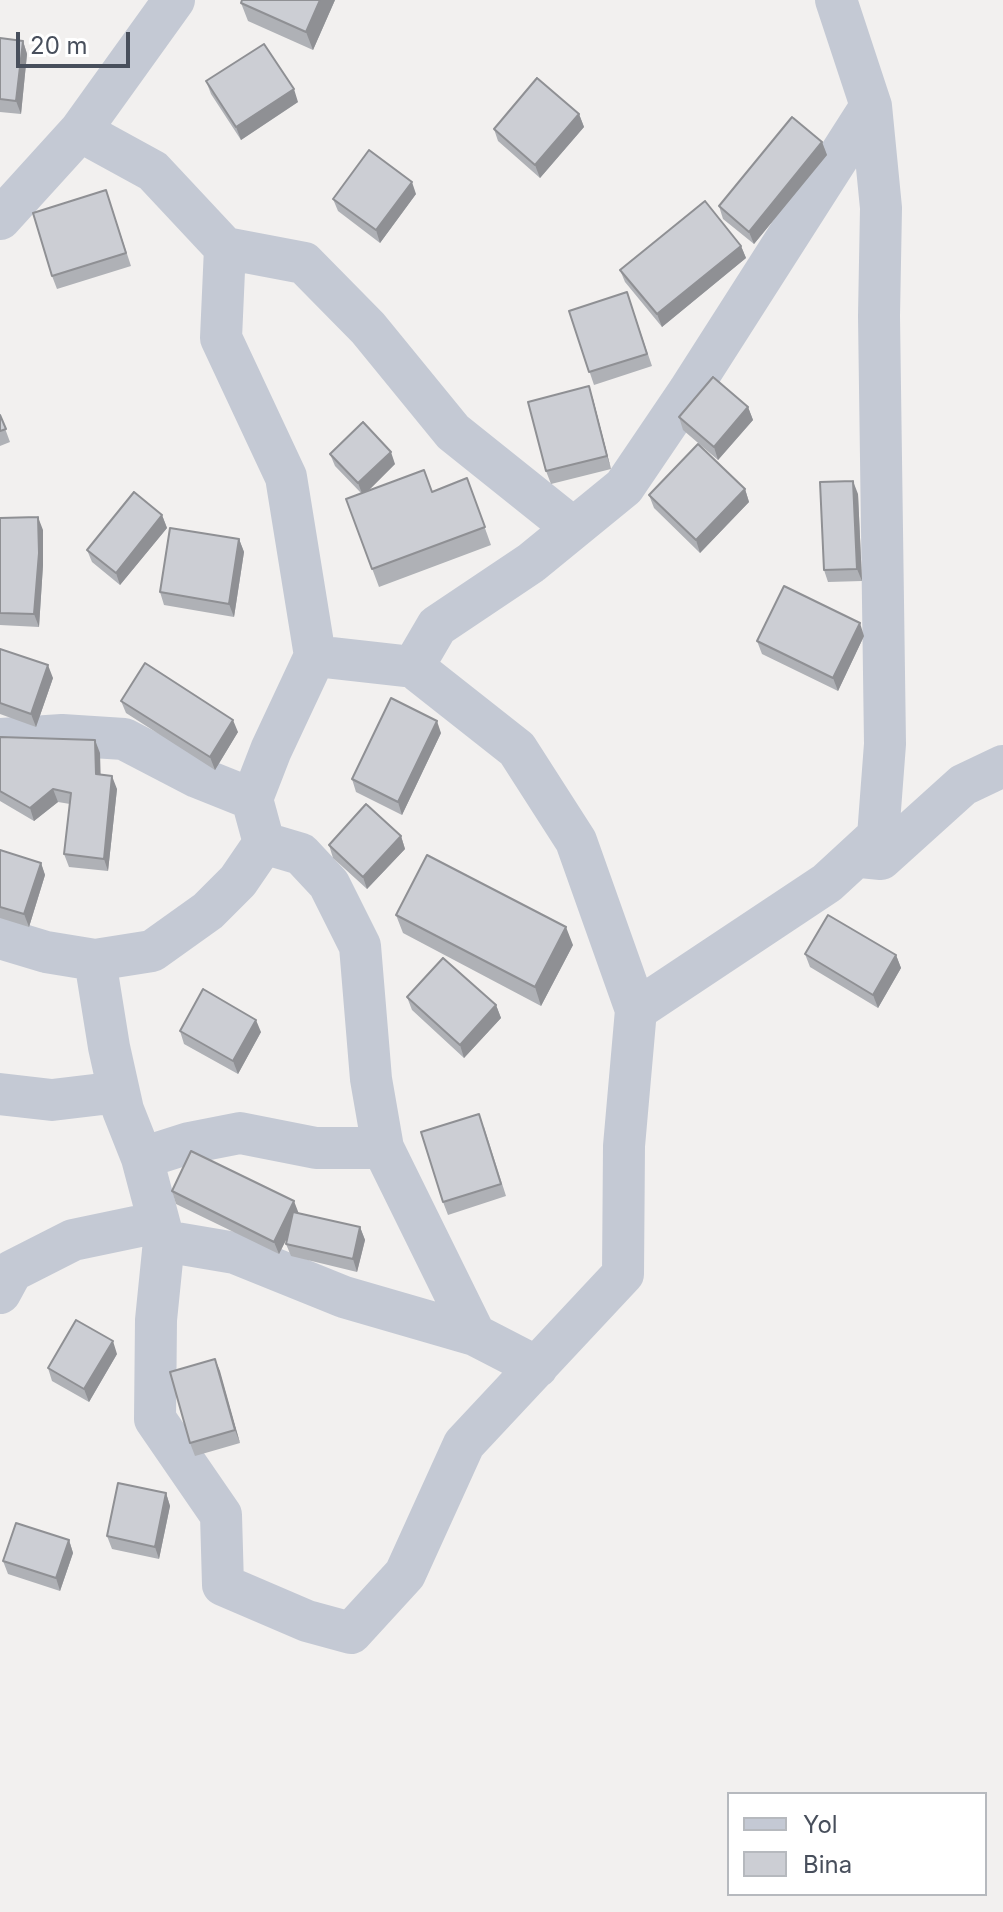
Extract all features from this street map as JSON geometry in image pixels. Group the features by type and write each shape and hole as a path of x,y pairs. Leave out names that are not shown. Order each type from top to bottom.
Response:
{"street":[{"path":"2,211 80,131 174,0"},
{"path":"636,1010 827,883 878,836 885,744 879,316 881,208 871,106 836,0"},
{"path":"413,667 437,626 531,563 624,487 871,106"},
{"path":"80,131 153,171 225,248 304,263 368,328 453,432 573,528"},
{"path":"0,938 46,952 95,960 152,951 208,911 238,881 264,843 252,799 315,656 286,477 221,338 225,248"},
{"path":"95,960 123,1110 142,1158 162,1231 156,1320 155,1419 221,1515 223,1585 307,1621 351,1633 405,1574 464,1444 623,1274 624,1146 636,1010 576,841 517,749 413,667 315,656"},
{"path":"0,739 62,735 124,739 197,777 252,799"},
{"path":"855,857 881,859 963,785 1003,766"},
{"path":"264,843 301,854 329,884 360,946 371,1079 383,1148 475,1335"},
{"path":"0,1094 52,1100 119,1092"},
{"path":"142,1158 189,1143 240,1133 316,1148 383,1148"},
{"path":"0,1293 12,1271 73,1240 162,1231 235,1253 344,1297 475,1335 537,1367"}],"building":[{"path":"242,0 320,0 306,32 241,3"},
{"path":"0,38 23,41 16,101 0,99"},
{"path":"264,44 294,89 236,127 206,81"},
{"path":"537,78 579,114 535,165 494,129"},
{"path":"792,117 822,142 749,232 719,206"},
{"path":"369,150 412,182 376,230 333,199"},
{"path":"106,190 126,253 52,276 33,213"},
{"path":"705,201 741,246 657,314 620,270"},
{"path":"627,292 647,354 589,372 569,311"},
{"path":"713,377 748,407 714,447 679,417"},
{"path":"589,386 607,456 546,471 528,402"},
{"path":"0,415 6,429 0,431"},
{"path":"363,422 391,452 358,483 330,454"},
{"path":"698,444 745,489 696,540 649,495"},
{"path":"424,470 432,492 467,478 485,527 372,569 346,499"},
{"path":"853,481 857,569 824,570 820,482"},
{"path":"134,492 162,515 116,573 87,550"},
{"path":"38,517 39,553 34,614 0,613 0,518"},
{"path":"170,528 239,539 229,604 160,592"},
{"path":"784,586 860,623 833,678 757,641"},
{"path":"0,649 48,665 31,714 0,703"},
{"path":"145,663 233,720 210,757 121,701"},
{"path":"391,698 437,721 398,802 352,779"},
{"path":"0,737 95,740 96,774 112,776 104,859 64,854 71,793 53,789 30,808 0,791"},
{"path":"366,804 401,836 363,877 329,845"},
{"path":"0,850 41,863 24,914 0,907"},
{"path":"427,855 566,927 535,987 396,915"},
{"path":"828,915 896,955 873,995 805,954"},
{"path":"443,958 496,1005 460,1045 407,997"},
{"path":"203,989 256,1020 233,1061 180,1031"},
{"path":"479,1114 501,1184 443,1202 421,1132"},
{"path":"191,1151 294,1201 274,1242 172,1191"},
{"path":"293,1212 360,1227 353,1259 286,1244"},
{"path":"76,1320 113,1341 84,1389 48,1368"},
{"path":"215,1359 235,1430 190,1443 170,1372"},
{"path":"118,1483 166,1493 155,1547 107,1536"},
{"path":"16,1523 69,1540 56,1578 3,1561"}]}
